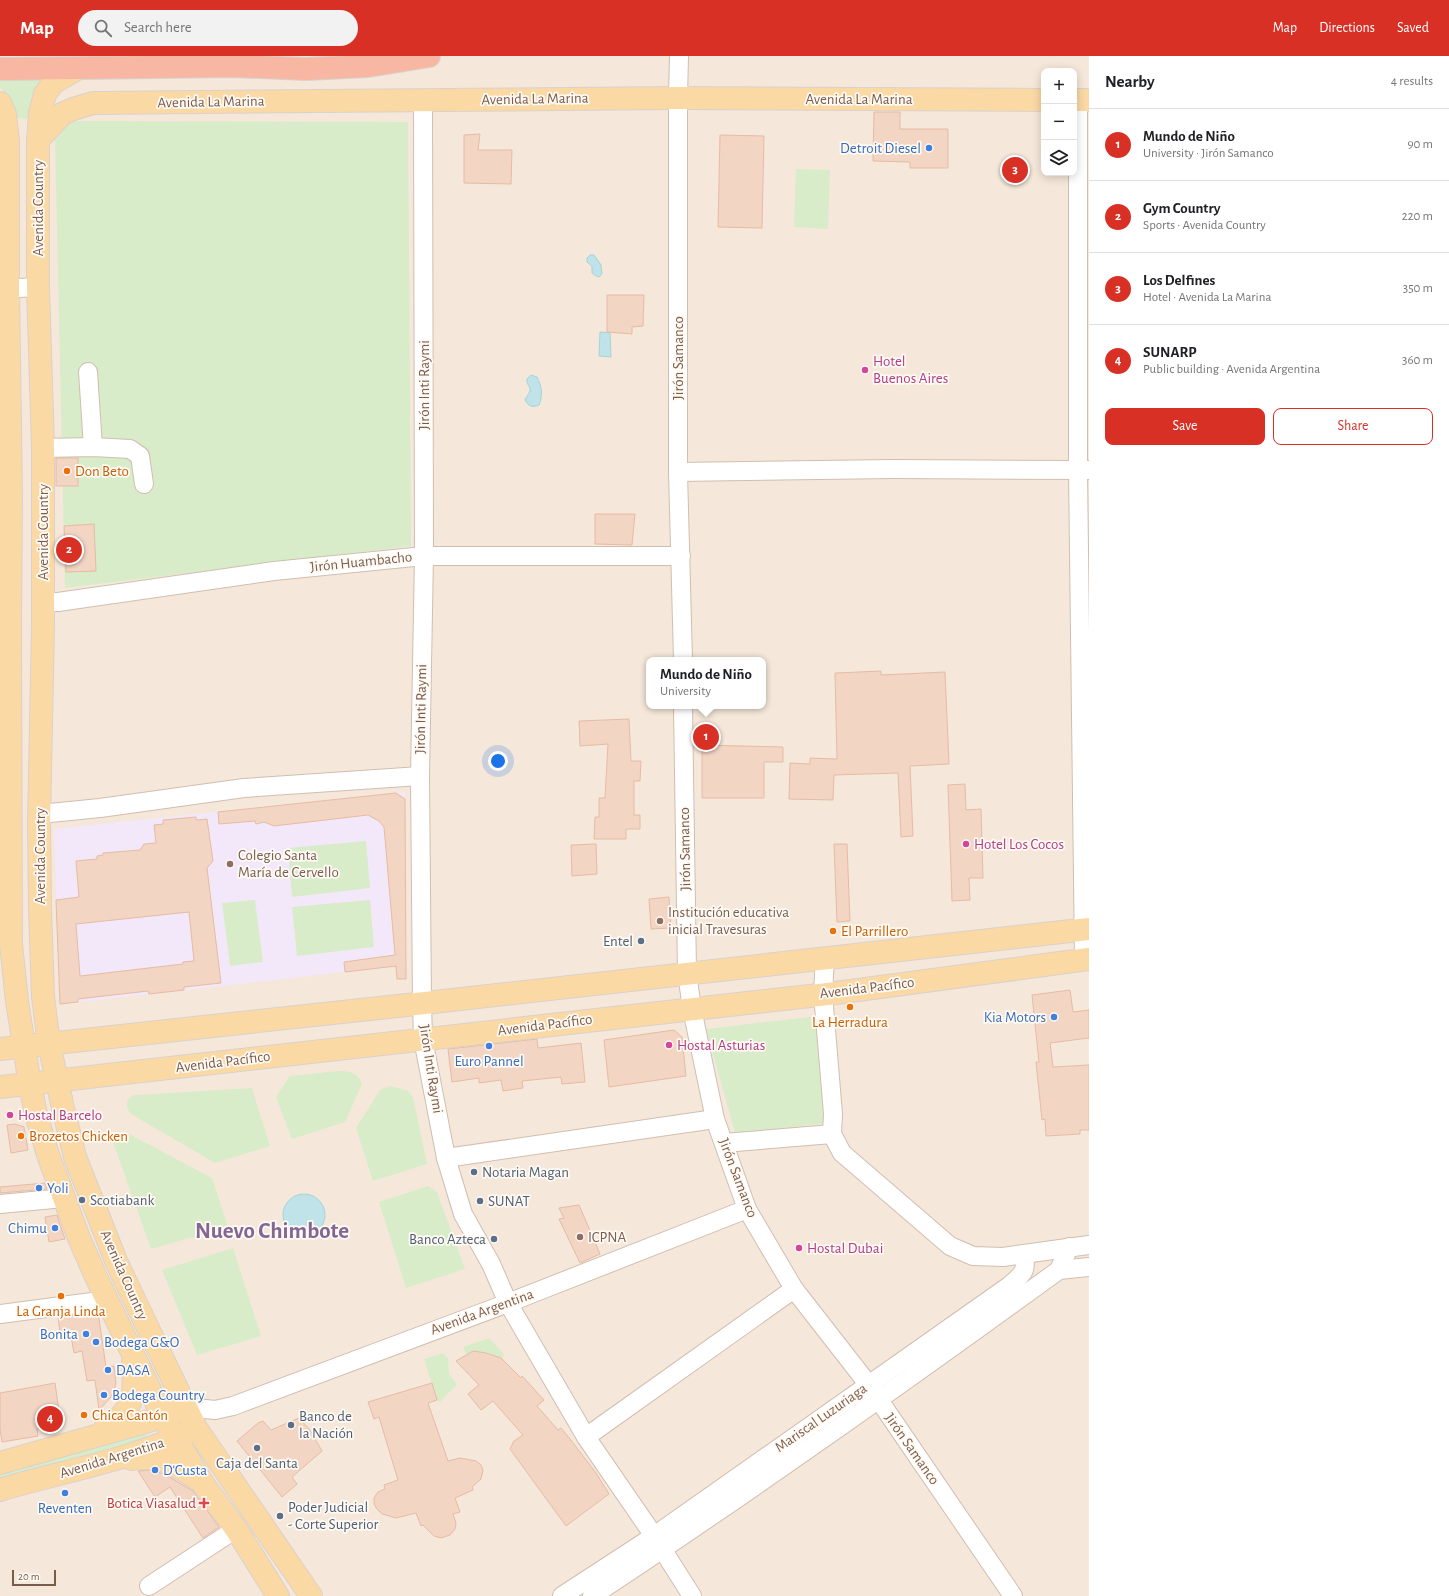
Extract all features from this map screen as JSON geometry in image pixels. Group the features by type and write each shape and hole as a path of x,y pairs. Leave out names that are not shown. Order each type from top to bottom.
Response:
{"highway":[{"path":"233,66 261,56"},
{"path":"0,69 233,66 306,69 368,66 429,56"}],"main road":[{"name":"Avenida Country","path":"78,69 53,83 45,94 40,113 38,140 38,287 43,448 40,909 43,997 49,1044 75,1157 116,1261 196,1428 311,1596"},
{"name":"Avenida La Marina","path":"38,140 62,114 93,103 678,98 1041,100"},
{"name":"Avenida Country","path":"0,103 5,114 4,132 8,208 4,288 11,498 5,610 10,713 11,944 17,1001 30,1085 38,1121 48,1155 79,1238 163,1417 202,1482 236,1529 278,1596"},
{"path":"8,208 14,219 20,223 25,223 31,220 39,211"},
{"path":"11,498 43,498"},
{"path":"10,713 42,713"},
{"path":"0,1048 422,1004 825,957 1086,929"},
{"name":"Avenida Pacífico","path":"0,1087 57,1082 823,994 1086,959"},
{"path":"97,1435 124,1414 130,1402 134,1387 133,1351"},
{"name":"Avenida Argentina","path":"0,1463 163,1417 186,1407"},
{"name":"Avenida Argentina","path":"0,1490 116,1459 175,1438 196,1428"},
{"path":"116,1459 154,1458 180,1468 202,1482"}],"street":[{"name":"Jirón Samanco","path":"680,56 678,98 678,472 682,657"},
{"path":"1080,100 1084,470 1086,959"},
{"name":"Jirón Inti Raymi","path":"423,101 424,556 420,776 423,1039 446,1158 463,1214 491,1264 508,1303 586,1437 692,1596"},
{"path":"4,288 38,287"},
{"path":"88,372 93,446"},
{"path":"43,448 93,446 130,449 140,456 144,484"},
{"path":"678,472 1084,470"},
{"name":"Jirón Huambacho","path":"43,602 58,602 274,571 424,556 681,556"},
{"name":"Jirón Samanco","path":"683,709 687,973 692,1009 715,1119 747,1208 794,1289 868,1384 1013,1596"},
{"path":"40,814 100,808 244,788 420,776"},
{"path":"825,957 823,994 833,1114 832,1134 842,1153 950,1246 973,1256 1003,1257 1089,1245"},
{"path":"446,1158 715,1119"},
{"path":"724,1143 832,1134"},
{"path":"0,1204 64,1198"},
{"name":"Avenida Argentina","path":"186,1407 215,1410 233,1406 508,1303 747,1208"},
{"path":"1069,1247 1059,1270 1089,1267"},
{"name":"Mariscal Luzuriaga","path":"592,1596 658,1543 868,1384 1009,1286 1021,1276 1026,1267 1024,1254"},
{"name":"Mariscal Luzuriaga","path":"562,1596 658,1543 879,1400 1059,1270"},
{"path":"586,1437 794,1289"},
{"path":"0,1314 107,1300"},
{"name":"Avenida Argentina","path":"196,1428 215,1410"},
{"path":"148,1586 236,1529"}],"shaded area":[{"path":"0,56 1089,56 1089,1596 0,1596"},
{"name":"Colegio Santa María de Cervello","path":"405,792 406,965 60,1004 54,829"}],"green space":[{"path":"0,73 44,73 30,119 11,118 8,100 0,86"},
{"path":"69,121 408,122 411,546 65,588 55,140"},
{"path":"796,169 830,170 828,229 794,227"},
{"path":"366,841 370,888 292,897 288,848"},
{"path":"255,900 263,962 230,966 222,903"},
{"path":"370,900 374,947 297,956 292,907"},
{"path":"818,1016 829,1123 735,1133 706,1029"},
{"path":"339,1071 353,1073 358,1077 362,1084 345,1122 292,1139 276,1097 290,1076"},
{"path":"390,1086 407,1090 413,1097 427,1164 373,1181 356,1128 380,1090"},
{"path":"252,1088 270,1146 215,1163 131,1114 127,1106 129,1098 135,1095"},
{"path":"125,1133 212,1178 228,1227 151,1249 113,1142 116,1136"},
{"path":"428,1186 437,1192 465,1269 406,1288 379,1202"},
{"path":"233,1248 261,1336 197,1355 162,1270"},
{"path":"489,1338 505,1355 501,1358 484,1352 466,1354 463,1347"},
{"path":"443,1353 448,1358 449,1374 457,1384 440,1402 437,1400 424,1359"},
{"path":"141,1423 148,1433 141,1443 0,1483 0,1465"}],"water":[{"path":"590,255 594,255 601,265 602,274 599,277 592,273 592,266 587,262 587,258"},
{"path":"600,332 610,333 611,357 599,356"},
{"path":"531,375 537,377 541,391 539,405 534,406 529,405 525,400 530,391 527,379"},
{"path":"300,1194 308,1194 319,1200 325,1211 325,1219 319,1230 308,1236 300,1236 289,1230 283,1219 283,1211 289,1200"}],"building":[{"path":"874,112 900,112 900,129 948,129 948,168 910,168 910,162 873,161"},
{"path":"480,134 478,150 512,150 511,184 464,183 464,135"},
{"path":"720,135 764,136 762,228 718,227"},
{"path":"607,295 644,295 643,326 632,327 632,334 607,332"},
{"name":"Don Beto","path":"56,458 78,458 78,486 56,486"},
{"path":"595,514 635,514 632,545 595,544"},
{"path":"94,524 96,571 66,572 64,526"},
{"path":"881,671 881,675 945,672 949,764 910,766 913,836 901,837 898,773 834,775 833,800 789,799 790,763 810,764 810,758 837,759 835,673"},
{"path":"629,719 631,761 641,761 640,781 634,781 634,815 640,815 640,829 626,829 626,839 594,839 595,817 599,817 599,798 605,798 608,744 580,746 579,721"},
{"path":"702,745 783,747 783,762 764,762 764,798 702,798"},
{"name":"Hotel Los Cocos","path":"965,784 966,810 981,809 983,878 969,878 970,900 952,901 948,785"},
{"path":"396,793 405,799 406,979 397,979 396,966 345,972 344,962 395,955 384,827 379,821 368,815 274,826 264,822 256,824 255,821 219,824 218,812"},
{"path":"196,817 196,820 207,819 213,861 207,868 221,983 184,987 184,990 149,994 148,991 78,999 78,1002 60,1004 56,900 79,897 76,861 97,859 97,856 103,855 103,853 140,850 144,844 156,843 154,825 163,824 163,820","holes":["189,912 194,961 183,962 183,964 80,976 76,924"]},
{"path":"596,844 597,874 572,876 571,845"},
{"path":"834,844 847,844 850,921 837,922"},
{"path":"669,897 671,928 651,929 649,899"},
{"path":"1070,990 1073,1012 1089,1010 1089,1038 1050,1043 1053,1067 1089,1065 1089,1130 1080,1130 1080,1134 1046,1136 1045,1119 1042,1120 1036,1062 1039,1062 1032,995"},
{"path":"674,1030 682,1037 686,1076 609,1087 604,1040"},
{"path":"537,1039 538,1048 581,1043 585,1082 562,1084 561,1077 522,1081 523,1088 503,1091 501,1080 479,1083 479,1078 452,1082 448,1049"},
{"path":"15,1124 24,1127 28,1150 11,1153 7,1125"},
{"path":"45,1183 47,1189 0,1193 0,1187"},
{"name":"ICPNA","path":"579,1205 600,1254 580,1263 559,1219 564,1218 559,1208"},
{"name":"Chimu","path":"57,1215 65,1239 49,1242 45,1217"},
{"path":"98,1312 106,1367 114,1366 116,1384 111,1397 99,1410 95,1380 87,1381 82,1351 74,1353 70,1330 60,1332 58,1317"},
{"path":"473,1351 486,1353 501,1358 521,1378 522,1376 544,1400 537,1406 558,1430 561,1428 570,1439 596,1473 609,1494 566,1526 510,1449 514,1441 523,1435 493,1401 481,1410 468,1394 479,1385 456,1361"},
{"path":"55,1383 61,1425 37,1429 38,1436 2,1442 0,1429 0,1393"},
{"path":"432,1383 437,1400 428,1403 448,1461 460,1458 476,1461 481,1465 483,1470 481,1479 472,1487 473,1490 455,1498 460,1512 453,1514 456,1523 455,1529 450,1535 441,1538 434,1536 423,1525 421,1526 416,1513 396,1518 382,1514 374,1504 374,1498 378,1492 385,1489 384,1485 398,1480 379,1417 374,1419 368,1402"},
{"path":"299,1418 310,1430 322,1451 292,1477 297,1484 282,1497 237,1441 258,1423 263,1421 271,1430"},
{"path":"152,1470 166,1475 193,1491 219,1527 203,1538 170,1487 155,1497 138,1471"}],"place":[{"name":"Detroit Diesel","path":"929,148"},
{"name":"Los Delfines","path":"1015,170"},
{"name":"Hotel Buenos Aires","path":"865,370"},
{"name":"Don Beto","path":"67,471"},
{"name":"Gym Country","path":"69,550"},
{"name":"Mundo de Niño","path":"706,737"},
{"name":"Hotel Los Cocos","path":"966,844"},
{"name":"Colegio Santa María de Cervello","path":"230,864"},
{"name":"Institución educativa inicial Travesuras","path":"660,921"},
{"name":"El Parrillero","path":"833,931"},
{"name":"Entel","path":"641,941"},
{"name":"La Herradura","path":"850,1007"},
{"name":"Kia Motors","path":"1054,1017"},
{"name":"Hostal Asturias","path":"669,1045"},
{"name":"Euro Pannel","path":"489,1046"},
{"name":"Hostal Barcelo","path":"10,1115"},
{"name":"Brozetos Chicken","path":"21,1136"},
{"name":"Notaria Magan","path":"474,1172"},
{"name":"Yoli","path":"39,1188"},
{"name":"Scotiabank","path":"82,1200"},
{"name":"SUNAT","path":"480,1201"},
{"name":"Chimu","path":"55,1228"},
{"name":"ICPNA","path":"580,1237"},
{"name":"Banco Azteca","path":"494,1239"},
{"name":"Hostal Dubai","path":"799,1248"},
{"name":"La Granja Linda","path":"61,1296"},
{"name":"Bonita","path":"86,1334"},
{"name":"Bodega G&O","path":"96,1342"},
{"name":"DASA","path":"108,1370"},
{"name":"Bodega Country","path":"104,1395"},
{"name":"Chica Cantón","path":"84,1415"},
{"name":"SUNARP","path":"50,1419"},
{"name":"Banco de la Nación","path":"291,1425"},
{"name":"Caja del Santa","path":"257,1448"},
{"name":"D'Custa","path":"155,1470"},
{"name":"Reventen","path":"65,1493"},
{"name":"Botica Viasalud","path":"204,1503"},
{"name":"Poder Judicial - Corte Superior","path":"280,1516"}],"district":[{"name":"Nuevo Chimbote","path":"272,1231"}]}
